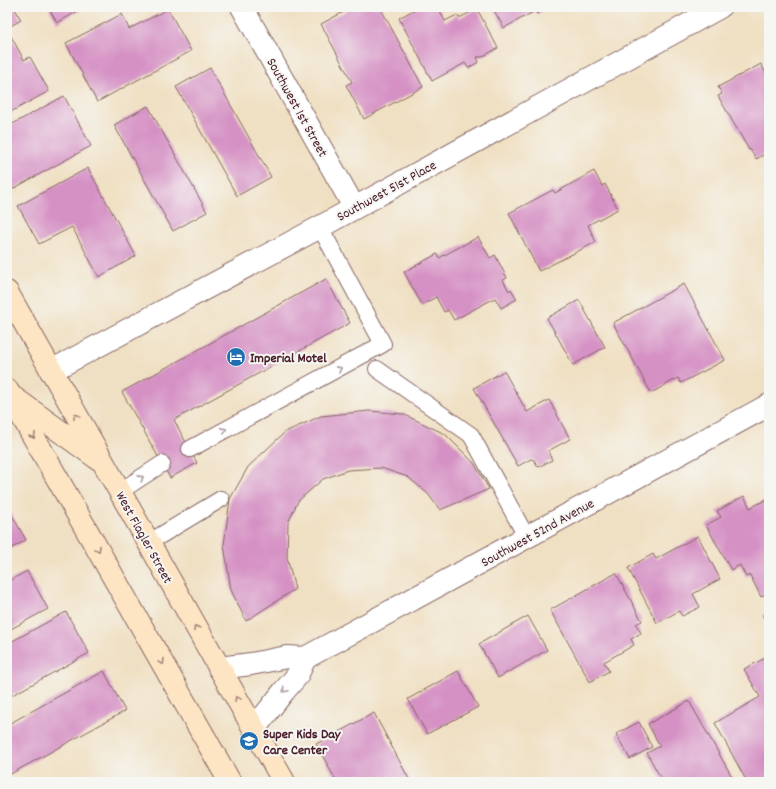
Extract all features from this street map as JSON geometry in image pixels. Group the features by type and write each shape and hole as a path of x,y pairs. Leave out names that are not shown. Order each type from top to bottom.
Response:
{"main road":[{"name":"West Flagler Street","path":"7,292 284,782"},
{"path":"8,394 102,462"},
{"path":"8,394 230,782"}],"street":[{"name":"Southwest 1st Street","path":"242,7 354,207"},
{"name":"Southwest 51st Place","path":"51,371 720,7"},
{"name":"Southwest 52nd Avenue","path":"305,658 769,405"},
{"path":"219,668 287,657 305,658 297,676 254,730"}],"lane":[{"path":"190,449 383,344 320,226"},
{"path":"377,369 471,435 527,538"},
{"path":"120,492 162,464"},
{"path":"148,543 221,499"}],"building":[{"path":"7,7 14,7 21,20 7,28"},
{"path":"48,7 85,7 57,23"},
{"path":"353,7 380,7 423,87 364,119 346,85 352,82 321,24"},
{"path":"419,7 438,7 445,21 457,15 459,18 477,9 498,48 482,57 477,57 479,62 468,68 465,63 432,81 399,18"},
{"path":"492,7 549,7 537,14 535,11 504,28"},
{"path":"168,9 191,51 97,102 66,43 122,14 129,29"},
{"path":"7,29 24,60 30,57 49,91 7,114"},
{"path":"761,64 769,79 769,152 756,159 750,149 749,150 718,96 722,94 718,87"},
{"path":"210,68 271,177 237,196 176,87"},
{"path":"64,96 91,146 9,191 7,187 7,127"},
{"path":"148,106 207,212 173,231 114,125"},
{"path":"88,168 136,256 99,277 72,227 39,244 18,206"},
{"path":"594,171 602,186 605,184 618,209 588,225 596,242 539,271 509,213 553,190 555,193"},
{"path":"478,237 490,258 495,255 507,278 503,280 509,291 511,289 517,299 501,308 495,298 454,320 448,310 444,312 436,297 422,305 404,272 437,254 439,258"},
{"name":"Imperial Motel","path":"326,279 350,323 174,420 197,463 170,478 122,392"},
{"path":"684,284 725,360 681,383 678,378 651,393 613,323"},
{"path":"579,300 605,347 573,365 547,318"},
{"path":"504,371 527,412 549,400 570,439 548,451 552,460 538,467 534,460 531,459 518,466 474,388"},
{"path":"369,411 403,414 445,434 474,463 489,489 440,510 428,494 408,477 381,468 348,470 323,479 298,501 288,523 287,557 295,589 246,621 231,590 224,545 230,499 248,467 285,432 321,416"},
{"path":"744,496 750,508 769,498 769,592 761,597 750,575 746,577 740,565 731,570 706,525 721,517 717,511"},
{"path":"7,506 26,540 7,551"},
{"path":"698,536 720,579 693,594 700,607 682,616 679,611 657,623 628,568 653,554 656,559"},
{"path":"27,571 48,609 7,631 7,582"},
{"path":"616,573 642,621 636,624 641,633 631,639 634,645 604,662 609,671 590,682 550,610"},
{"path":"66,612 89,653 7,698 7,644"},
{"path":"769,612 769,627 763,615"},
{"path":"528,616 547,650 498,678 479,644"},
{"path":"767,657 769,660 769,782 747,782 715,723 760,697 744,669"},
{"path":"104,671 125,711 7,776 7,725"},
{"path":"458,671 478,707 427,734 408,699"},
{"path":"689,701 735,782 663,782 647,753 660,746 648,724"},
{"path":"374,713 409,779 403,782 337,782 316,744"},
{"path":"639,722 652,747 630,759 616,734"}],"place":[{"name":"Imperial Motel","path":"236,357"},
{"name":"Super Kids Day Care Center","path":"249,741"}]}
